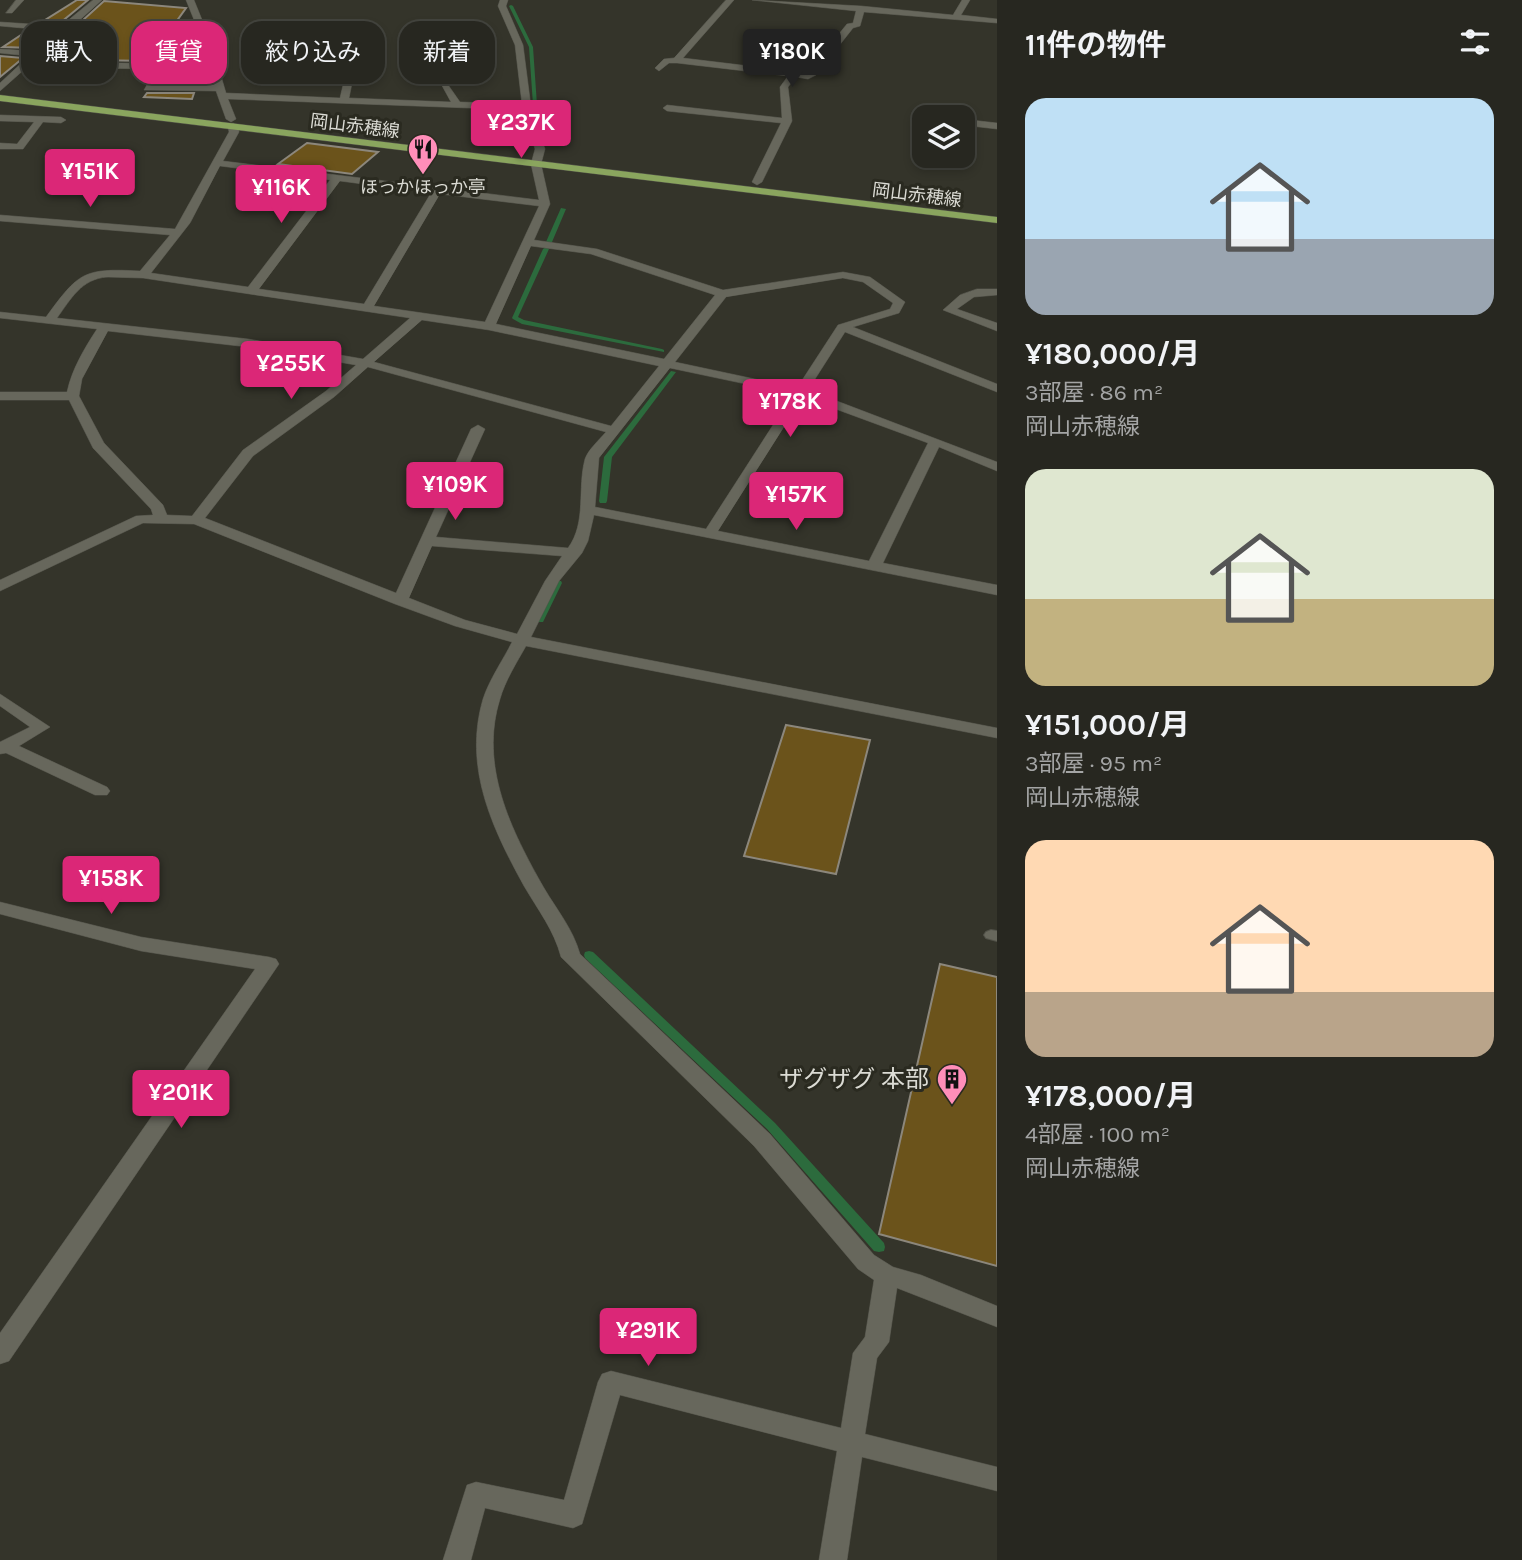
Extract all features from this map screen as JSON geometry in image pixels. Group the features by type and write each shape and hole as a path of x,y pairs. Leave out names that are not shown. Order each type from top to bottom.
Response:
{"main road":[{"name":"岡山赤穂線","path":"0,90 997,220"},
{"name":"岡山赤穂線","path":"0,98 232,122"},
{"name":"岡山赤穂線","path":"537,160 997,210"}],"street":[{"path":"6,0 14,0"},
{"path":"9,11 20,0"},
{"path":"73,21 99,0"},
{"path":"190,0 198,21"},
{"path":"489,326 545,204 537,160 540,149 527,107 519,45 502,6 504,0"},
{"path":"677,60 730,0"},
{"path":"757,0 997,21"},
{"path":"867,0 883,10"},
{"path":"956,16 967,0"},
{"path":"659,68 667,61 677,60 813,74 850,26 857,24 860,8"},
{"path":"0,24 21,26"},
{"path":"0,51 21,53"},
{"path":"0,90 21,68"},
{"path":"757,182 787,121 784,88 794,74"},
{"path":"150,84 147,88 344,100 527,107"},
{"path":"143,275 178,232 234,132 220,84"},
{"path":"344,100 348,84"},
{"path":"445,84 457,104"},
{"path":"667,108 787,121"},
{"path":"0,118 61,120"},
{"path":"0,146 20,147 40,120"},
{"path":"975,123 997,126"},
{"path":"217,163 545,204"},
{"path":"251,291 337,178"},
{"path":"367,308 438,191"},
{"path":"0,218 178,232"},
{"path":"529,243 593,251 722,295 844,275 866,279 899,302 895,311 842,327 710,533"},
{"path":"49,320 81,277 97,272 143,275 420,315 489,326 800,391 997,467"},
{"path":"997,292 986,290 958,299 949,310 997,327"},
{"path":"722,295 592,458 588,510 581,541 575,553 552,581 498,682 486,713 484,771 495,811 536,890 568,942 571,957 762,1140 866,1262 887,1276 913,1282 997,1317"},
{"path":"196,520 248,453 330,394 420,315"},
{"path":"0,316 248,343 365,363 612,430"},
{"path":"842,327 997,388"},
{"path":"104,328 90,349 76,379 73,396 98,445 158,508 161,519"},
{"path":"0,396 73,396"},
{"path":"400,601 478,429"},
{"path":"874,566 935,441"},
{"path":"588,510 997,590"},
{"path":"0,586 141,519 196,520 460,624 522,640 997,733"},
{"path":"427,541 575,553"},
{"path":"0,699 42,727 3,748"},
{"path":"3,748 101,792"},
{"path":"0,908 141,944 269,964 0,1353"},
{"path":"833,1560 849,1442 865,1353 877,1342 887,1276"},
{"path":"457,1560 476,1494 573,1515 611,1382 997,1479"}],"building":[{"path":"77,0 88,0 62,21 44,21"},
{"path":"104,1 186,8 177,21 131,21 131,61 117,60 117,21 82,21"},
{"path":"21,35 21,48 3,47"},
{"path":"0,56 21,58 21,60 0,77"},
{"path":"147,93 194,93 192,99 144,97"},
{"path":"307,143 378,152 352,174 278,164"},
{"path":"786,725 870,740 836,874 744,856"},
{"name":"ザグザグ 本部","path":"940,964 997,977 997,1266 879,1234"}],"waterway":[{"path":"511,6 531,47 535,105 542,125"},
{"path":"549,242 563,209"},
{"path":"546,249 515,318 522,322 662,351"},
{"path":"603,501 608,457 673,372"},
{"path":"540,620 558,583"},
{"path":"589,955 771,1126 879,1247"}],"place":[{"name":"ほっかほっか亭","path":"423,176"},
{"name":"ザグザグ 本部","path":"952,1106"}]}
